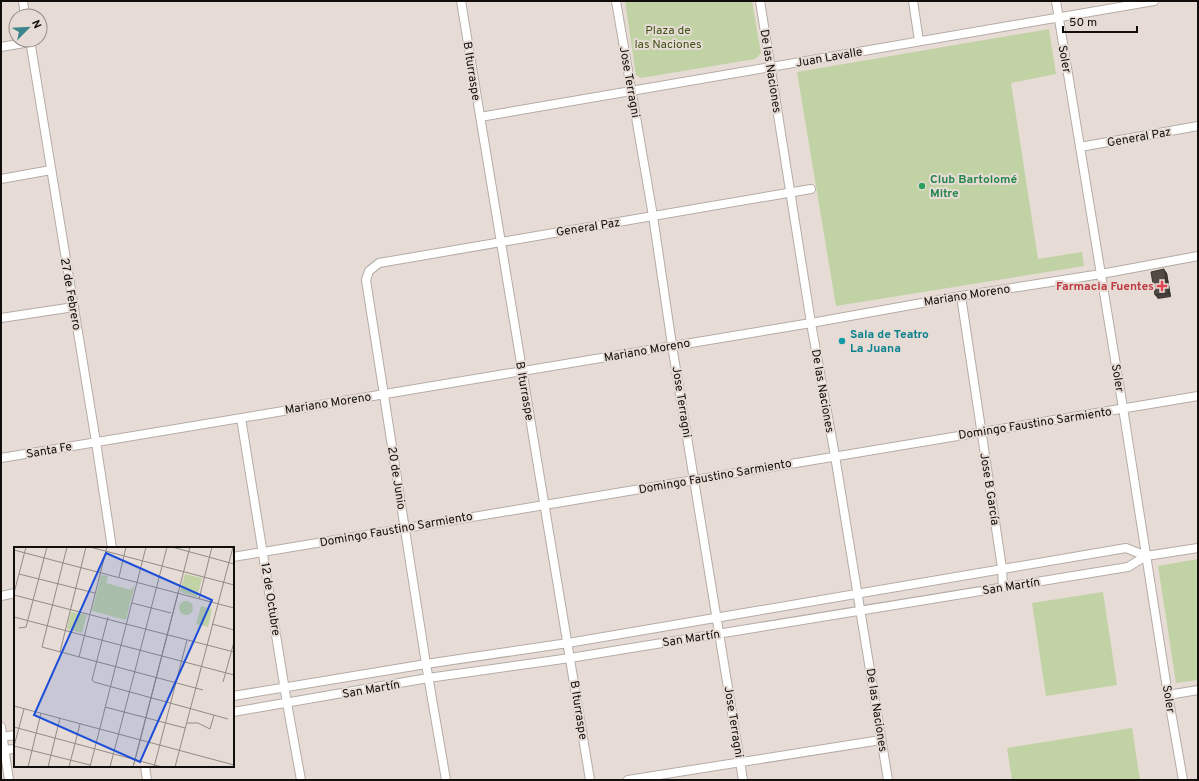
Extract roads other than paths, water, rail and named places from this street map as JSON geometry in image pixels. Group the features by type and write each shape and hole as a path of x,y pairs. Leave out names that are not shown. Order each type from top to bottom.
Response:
{"street":[{"name":"B Iturraspe","path":"461,1 590,780"},
{"name":"Jose Terragni","path":"616,1 653,216 672,345 743,780"},
{"name":"De las Naciones","path":"760,1 811,323 835,456 856,593 888,780"},
{"path":"913,1 919,41"},
{"name":"Soler","path":"1056,1 1183,780"},
{"name":"Juan Lavalle","path":"480,117 1154,1"},
{"name":"27 de Febrero","path":"31,48 112,547"},
{"name":"General Paz","path":"1080,147 1198,126"},
{"path":"1,179 51,170"},
{"name":"General Paz","path":"368,270 379,263 500,241 811,189"},
{"name":"Mariano Moreno","path":"96,442 811,323 1198,256"},
{"name":"20 de Junio","path":"368,270 366,280 428,678 446,780"},
{"name":"Jose B García","path":"961,296 1002,568 1003,587"},
{"path":"1,318 74,307"},
{"name":"Domingo Faustino Sarmiento","path":"234,557 1198,396"},
{"name":"12 de Octubre","path":"241,418 264,552 287,703 301,780"},
{"name":"Santa Fe","path":"1,458 96,442"},
{"name":"San Martín","path":"234,696 426,664 568,643 1126,548 1146,556"},
{"name":"San Martín","path":"234,712 428,678 570,658 1128,567 1146,556 1198,548"},
{"path":"1,596 14,593"},
{"path":"1168,695 1198,690"},
{"path":"1,727 3,750 9,780"},
{"path":"2,737 14,735"},
{"path":"628,780 881,740"},
{"path":"3,750 14,749"},
{"path":"145,767 147,780"}],"place":[{"name":"Club Bartolomé Mitre","path":"922,186"},
{"name":"Farmacia Fuentes","path":"1162,286"},
{"name":"Sala de Teatro La Juana","path":"842,341"}],"park label":[{"name":"Plaza de las Naciones","path":"668,37"}]}
